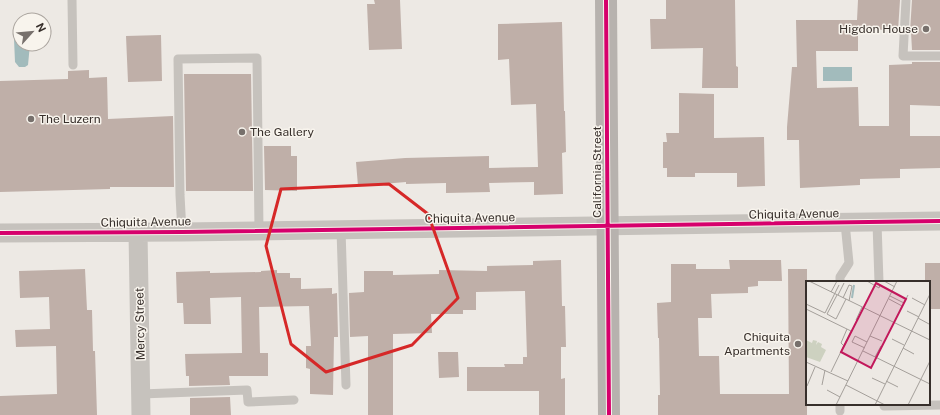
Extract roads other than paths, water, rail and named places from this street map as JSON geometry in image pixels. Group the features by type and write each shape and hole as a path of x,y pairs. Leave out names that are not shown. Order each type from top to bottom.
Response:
{"main road":[{"name":"California Street","path":"606,0 609,415"}],"street":[{"name":"Chiquita Avenue","path":"0,233 341,230 940,221"},
{"name":"Mercy Street","path":"138,232 141,415"}],"lane":[{"path":"72,0 74,65"},
{"path":"906,0 903,56 940,56"},
{"path":"182,232 178,59 257,58 260,198 259,231"},
{"path":"877,222 879,281"},
{"path":"840,281 840,277 849,263 845,223"},
{"path":"341,230 346,385"},
{"path":"141,394 247,390 248,402 294,400"},
{"path":"884,405 940,406"}],"water":[{"path":"15,52 29,52 28,65 25,67 19,67 15,62"},
{"path":"823,67 852,67 852,81 823,81"}],"place":[{"name":"Higdon House","path":"926,29"},
{"name":"The Luzern","path":"31,119"},
{"name":"The Gallery","path":"242,132"},
{"name":"Chiquita Apartments","path":"798,344"}]}
